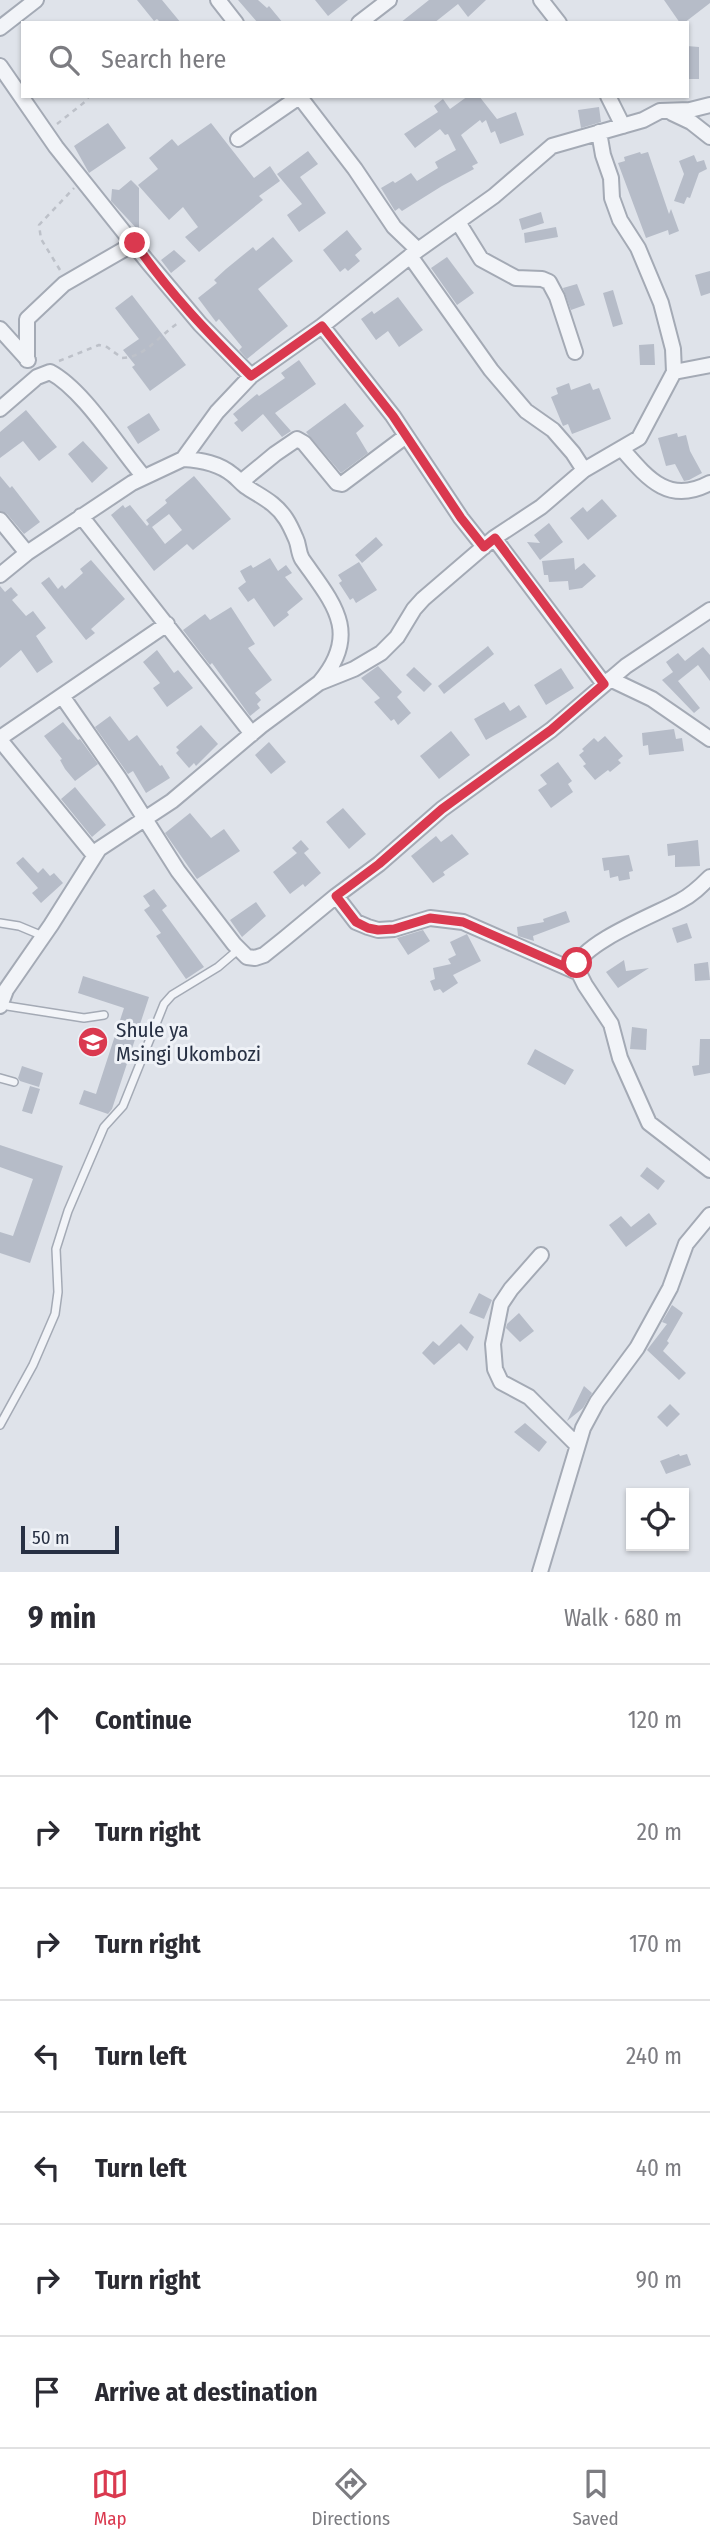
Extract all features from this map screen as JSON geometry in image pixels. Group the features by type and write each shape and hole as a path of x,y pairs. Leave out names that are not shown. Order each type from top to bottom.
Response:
{"street":[{"path":"0,27 36,0"},
{"path":"218,0 234,21"},
{"path":"362,21 388,0"},
{"path":"541,0 557,21"},
{"path":"0,66 21,97"},
{"path":"22,98 46,133 147,261 251,376"},
{"path":"238,139 298,98"},
{"path":"300,98 355,169 491,370 526,411 553,430 584,470"},
{"path":"609,98 622,126"},
{"path":"0,575 81,516 144,477 183,459 221,407 251,376 322,326 414,253 495,197 552,146 646,119 660,111 710,106"},
{"path":"668,110 691,122 710,137"},
{"path":"0,1006 6,990 44,936 94,855 110,841 146,820 319,683 354,669 381,653 397,637 410,614 423,599 489,542 541,508 584,470 639,438 674,372 673,349 661,303 638,248 620,220 612,198 611,178 599,132"},
{"path":"458,222 481,259 516,278 542,279 549,282 557,297 575,352"},
{"path":"27,360 27,319 66,283 135,243"},
{"path":"322,326 406,436 461,518 489,542 607,681 652,699 710,739"},
{"path":"0,329 42,375 59,377 79,397 144,477"},
{"path":"674,372 710,365"},
{"path":"0,409 42,375"},
{"path":"241,482 297,439 304,443 337,483 342,484 406,436"},
{"path":"622,449 642,471 669,491 678,492 709,480"},
{"path":"183,459 219,467 269,500 284,516 301,557 323,586 334,605 340,624 338,658 319,683"},
{"path":"81,516 252,734"},
{"path":"0,520 27,553"},
{"path":"62,696 178,872 239,949 250,958 264,955 379,864 442,809 551,730 607,681 710,610"},
{"path":"94,855 0,739 167,624"},
{"path":"577,972 577,963 586,951 638,921 681,901 710,877"},
{"path":"336,896 356,922 368,928 394,929 430,918 463,922 577,972 611,1024 620,1058 649,1123 710,1170"},
{"path":"540,1572 577,1445 590,1414 637,1348 670,1288 686,1244 710,1215"},
{"path":"541,1255 501,1304 494,1331 495,1369 501,1382 529,1397 577,1445"}],"lane":[{"path":"0,923 19,926 44,936"},
{"path":"0,1426 33,1365 55,1314 58,1292 56,1249 68,1211 104,1127 123,1106 164,1004 172,995 218,967 239,949"},
{"path":"0,1006 84,1018 104,1015"},
{"path":"0,1078 14,1082"}],"path":[{"path":"46,133 88,98"},
{"path":"66,283 41,239 39,225 73,190 80,176"},
{"path":"42,375 59,361 95,345 107,347 122,358 137,356 176,325 195,317"}],"building":[{"path":"137,0 162,0 179,21 154,21"},
{"path":"238,0 258,0 267,8 269,6 281,21 256,21"},
{"path":"315,0 348,0 328,16"},
{"path":"429,0 486,0 468,17 458,4 437,21 403,21"},
{"path":"664,0 710,0 710,3 687,21 679,21"},
{"path":"689,46 699,47 699,79 689,79"},
{"path":"465,98 481,98 497,119 516,112 524,135 500,144 495,131 491,133 486,120 482,123 480,120 461,135 478,163 472,166 474,169 402,211 399,208 395,211 381,188 411,173 417,181 438,168 435,162 456,150 448,134 445,135 440,129 415,148 404,134 438,112 434,106 443,99 450,109"},
{"path":"599,107 601,122 581,128 578,110"},
{"path":"108,123 126,148 89,173 74,146"},
{"path":"211,123 254,178 270,166 280,181 259,196 263,200 199,252 185,237 198,227 183,207 169,220 138,185 158,169 149,158 172,139 178,146"},
{"path":"308,151 318,164 300,177 326,213 299,232 287,215 302,204 277,174"},
{"path":"648,152 669,214 671,209 679,231 669,235 668,230 646,238 618,163 625,161 624,157"},
{"path":"694,155 697,162 704,160 707,169 699,173 690,198 687,197 684,204 674,201 684,174 679,161"},
{"path":"131,180 139,188 139,231 111,201 112,189 119,190"},
{"path":"541,212 544,223 522,230 519,219"},
{"path":"556,227 558,237 525,243 524,233"},
{"path":"347,230 362,249 355,255 360,261 348,271 345,268 340,272 323,250"},
{"path":"273,237 293,261 258,289 288,326 247,359 239,350 242,347 219,319 216,322 198,298 217,283 214,280 253,247 256,251"},
{"path":"174,250 186,261 171,273 161,260"},
{"path":"447,257 474,293 457,305 431,268"},
{"path":"710,271 710,293 701,296 695,275"},
{"path":"577,284 585,305 571,310 563,288"},
{"path":"613,290 623,324 613,327 603,293"},
{"path":"132,295 186,365 150,391 123,350 139,339 115,308"},
{"path":"398,297 423,330 399,347 388,331 376,340 361,319 372,311 374,314"},
{"path":"654,344 655,365 640,365 639,345"},
{"path":"299,360 316,384 275,413 291,431 282,437 263,414 242,432 234,423 238,420 233,414 257,394 259,396 285,378 281,373"},
{"path":"569,383 571,390 590,383 593,390 599,388 611,419 572,434 568,424 563,426 551,397 558,394 556,388"},
{"path":"345,403 364,426 356,433 368,453 341,473 306,432"},
{"path":"26,410 57,447 39,461 23,441 0,458 0,432"},
{"path":"149,413 160,430 138,444 127,427"},
{"path":"677,433 678,437 686,435 690,451 702,473 684,481 675,464 666,466 658,438"},
{"path":"83,441 108,468 92,483 68,454"},
{"path":"0,476 10,488 12,486 40,522 24,534 7,514 0,511"},
{"path":"194,476 231,519 193,550 187,544 154,571 111,515 123,505 125,508 130,505 147,526 149,524 146,520 167,503 165,500","holes":["169,514 182,530 165,544 152,527"]},
{"path":"602,499 617,516 588,540 570,518 583,507 587,512"},
{"path":"549,523 563,542 540,560 527,542 540,543 534,535"},
{"path":"376,537 383,545 362,563 355,555"},
{"path":"270,558 278,571 286,565 292,573 285,577 303,599 274,627 254,598 248,602 238,588 246,582 240,571 251,565 253,568"},
{"path":"574,558 575,570 584,563 596,576 582,588 569,590 568,581 549,582 548,575 544,575 542,561"},
{"path":"91,560 125,599 91,629 95,633 86,640 41,583 49,577 58,589 62,585 65,589 83,573 80,569"},
{"path":"359,562 377,590 356,603 353,598 350,600 339,583 342,581 338,575"},
{"path":"0,586 5,592 11,587 18,595 12,600 26,616 33,611 46,628 36,636 53,662 37,673 21,650 0,668"},
{"path":"231,607 255,644 248,648 272,680 255,693 261,700 257,704 260,708 250,716 212,663 210,665 183,630 205,614 210,620"},
{"path":"488,646 494,654 444,694 438,686"},
{"path":"703,647 710,655 710,681 698,665 678,681 700,708 694,713 662,680 673,672 666,662 678,653 685,661"},
{"path":"157,650 174,673 178,670 193,688 167,707 153,688 160,683 143,662"},
{"path":"378,666 402,692 397,697 411,713 398,725 374,702 380,698 361,678"},
{"path":"414,667 432,684 424,692 406,675"},
{"path":"561,668 574,688 546,705 534,685"},
{"path":"504,702 510,711 519,705 527,717 486,740 474,719"},
{"path":"110,716 129,741 137,735 170,778 146,793 133,771 128,774 95,727"},
{"path":"63,722 78,740 80,739 98,764 75,781 44,736"},
{"path":"201,725 218,744 196,766 194,763 189,768 176,753 179,750 176,747"},
{"path":"674,729 676,739 682,738 684,751 649,755 648,745 643,746 642,733"},
{"path":"451,731 470,755 439,779 420,756"},
{"path":"605,736 623,756 618,760 621,763 595,780 583,766 586,764 579,755 594,738 598,742"},
{"path":"269,742 286,762 271,774 255,755"},
{"path":"558,762 572,781 568,784 573,792 551,808 538,790 547,784 540,775"},
{"path":"75,787 106,825 92,837 61,799"},
{"path":"343,808 366,834 349,849 326,822"},
{"path":"190,813 211,838 224,829 240,851 197,879 165,833"},
{"path":"452,834 469,854 443,872 445,875 433,883 411,856 436,836 441,842"},
{"path":"301,840 309,849 304,853 321,873 305,887 303,884 290,894 273,872 297,853 292,848"},
{"path":"698,840 700,866 675,867 675,855 668,856 667,844"},
{"path":"629,855 633,871 629,872 630,879 619,881 618,876 610,878 609,870 604,871 602,858"},
{"path":"23,857 38,873 43,868 50,876 54,873 63,883 41,903 32,893 38,888 16,863"},
{"path":"154,889 167,906 162,910 204,967 186,979 156,936 161,933 144,910 150,906 143,896"},
{"path":"256,902 266,916 242,937 230,920"},
{"path":"566,911 570,922 533,936 534,941 518,936 517,927 544,922 543,919"},
{"path":"687,923 692,938 677,943 672,928"},
{"path":"423,930 430,941 408,955 397,938"},
{"path":"467,934 481,961 453,975 458,983 443,993 440,989 434,991 430,981 435,979 433,968 451,964 448,959 456,955 450,942"},
{"path":"624,960 626,971 649,968 618,988 606,972"},
{"path":"708,962 710,980 695,981 694,964"},
{"path":"83,976 149,997 112,1109 108,1114 79,1104 84,1090 96,1094 124,1008 78,993"},
{"path":"632,1027 647,1029 646,1050 630,1049"},
{"path":"700,1039 710,1039 710,1073 694,1076 692,1066 699,1065"},
{"path":"535,1049 574,1070 565,1085 527,1064"},
{"path":"22,1066 43,1073 39,1087 20,1081 18,1078"},
{"path":"30,1086 40,1089 32,1114 22,1111"},
{"path":"0,1145 63,1166 30,1263 0,1253 0,1232 13,1236 33,1179 0,1167"},
{"path":"647,1167 665,1181 658,1190 640,1176"},
{"path":"649,1213 657,1224 626,1247 609,1225 621,1216 631,1227"},
{"path":"479,1293 492,1300 484,1319 469,1313"},
{"path":"672,1305 683,1313 663,1351 686,1373 679,1380 647,1350 667,1324 662,1322"},
{"path":"519,1313 534,1331 520,1342 506,1328"},
{"path":"461,1324 474,1337 467,1351 459,1343 434,1365 422,1353 433,1341 439,1346"},
{"path":"584,1386 592,1393 583,1408 567,1421"},
{"path":"670,1404 680,1414 667,1427 657,1417"},
{"path":"525,1423 547,1442 539,1452 514,1432"},
{"path":"687,1454 691,1465 666,1474 660,1461"}],"place":[{"name":"Shule ya Msingi Ukombozi","path":"93,1042"}],"route":[{"path":"135,243 200,324 251,376 322,326 393,416 461,518 484,547 495,538 604,684 551,730 442,809 379,864 336,896 356,922 368,928 394,929 430,918 463,922 577,972 577,963"}]}
